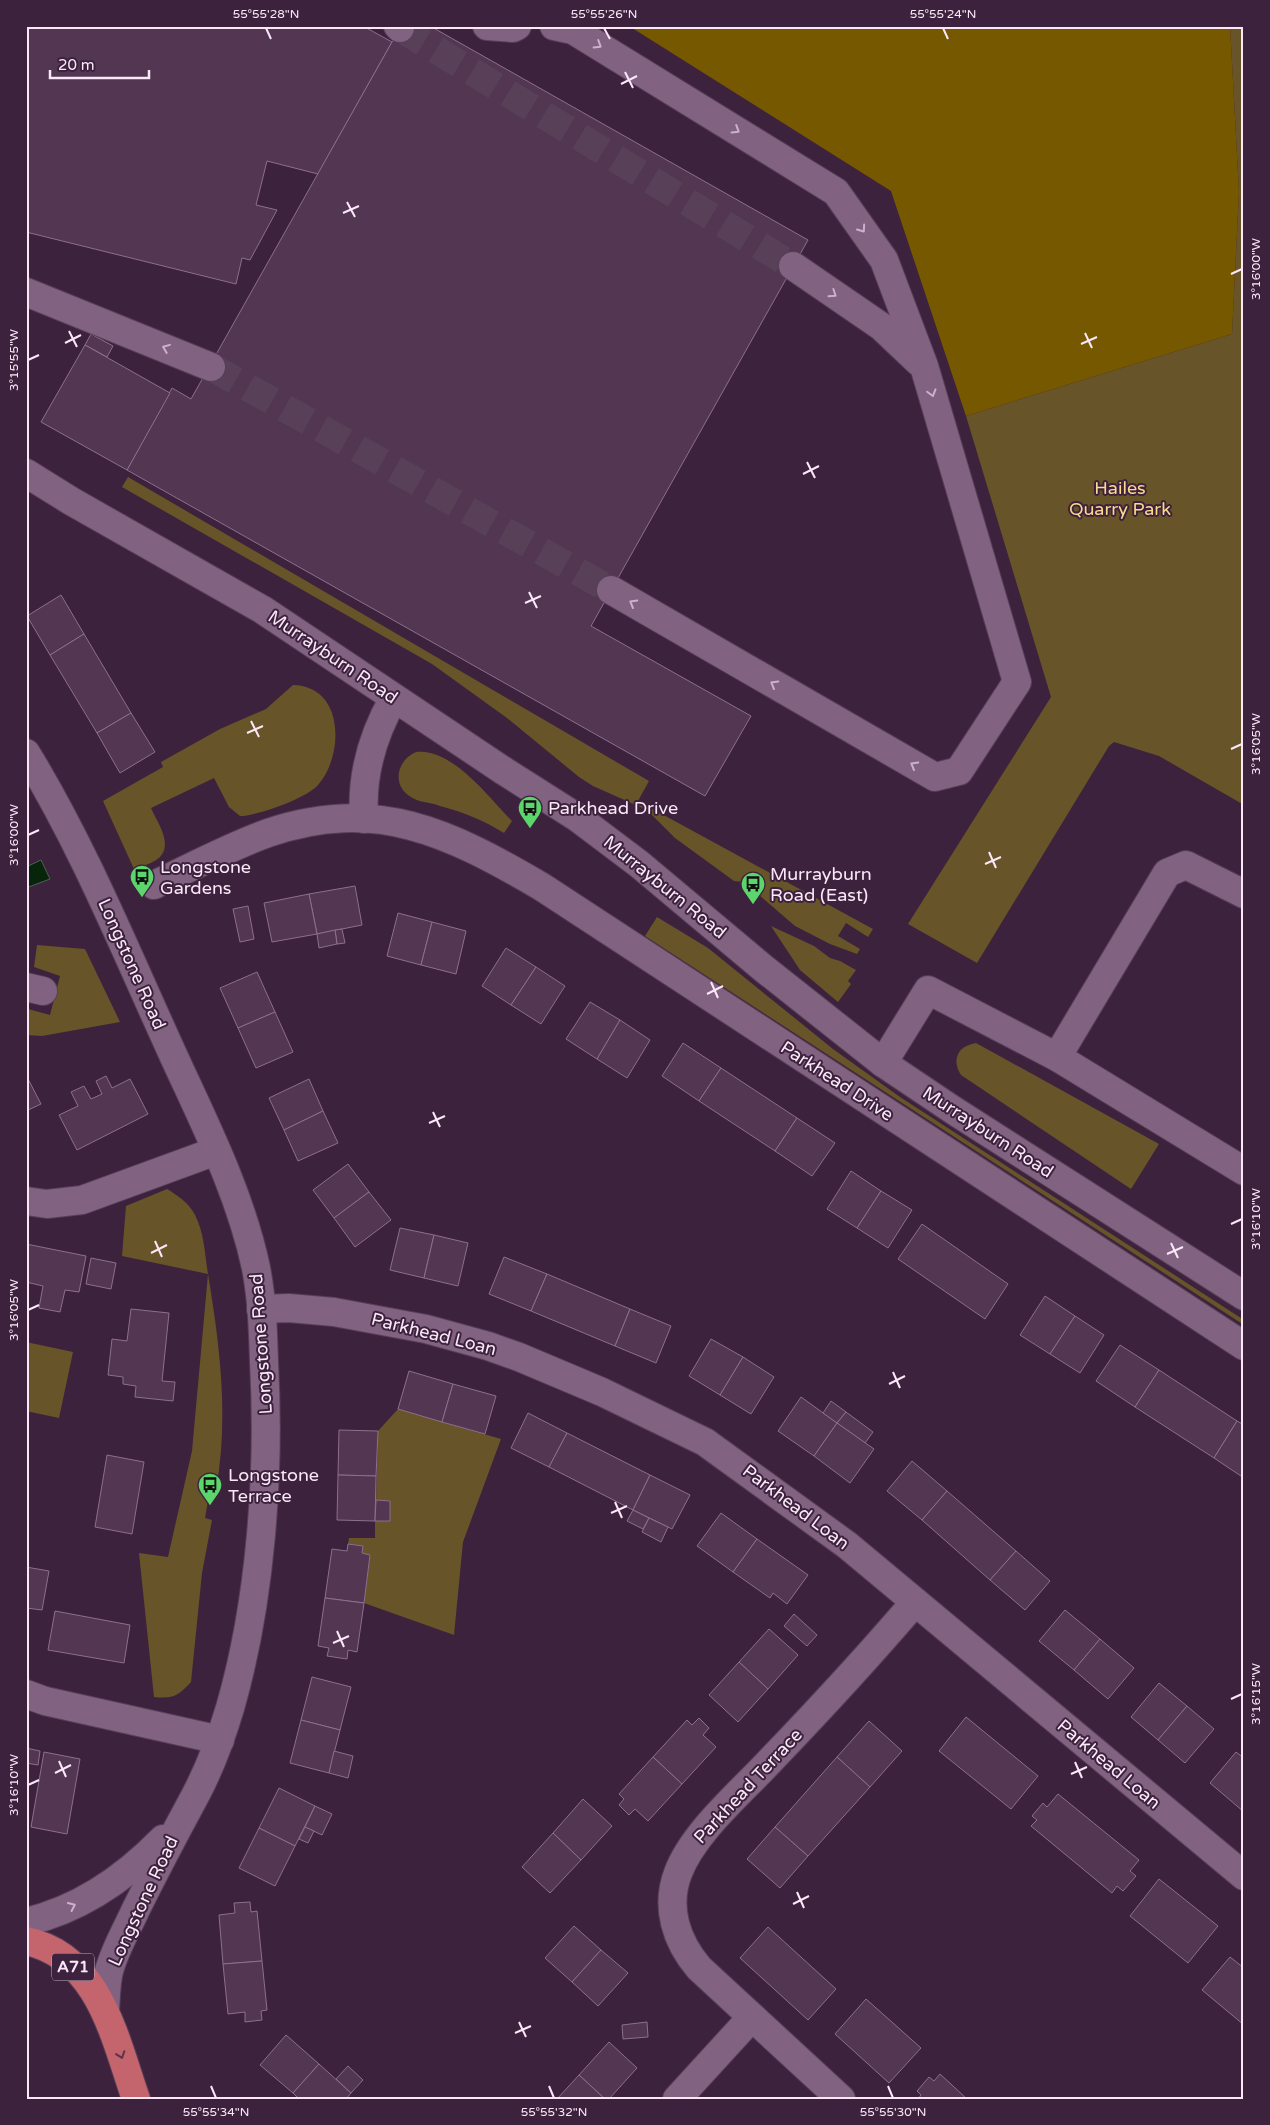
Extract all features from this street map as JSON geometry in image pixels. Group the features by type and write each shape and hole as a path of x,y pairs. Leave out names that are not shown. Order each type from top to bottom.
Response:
{"main road":[{"name":"A71","path":"26,1941 39,1944 65,1959 89,1982 106,2011 136,2099"}],"street":[{"path":"488,26 513,28 517,26"},
{"path":"554,26 573,30 836,192 884,260 924,366 1017,682 959,771 935,778 611,590"},
{"path":"793,266 882,327 924,366"},
{"path":"26,292 211,367"},
{"name":"Murrayburn Road","path":"26,473 71,501 262,610 578,818 614,844 763,968 883,1063 953,1110 1244,1296"},
{"name":"Murrayburn Road","path":"26,493 71,501"},
{"path":"364,819 365,781 370,752 385,714 394,698"},
{"name":"Longstone Road","path":"26,753 80,850 216,1151 248,1239 256,1268 262,1309 267,1439 259,1549 252,1601 232,1702 220,1740 196,1794 180,1822 115,1955 108,1979 106,2011"},
{"name":"Parkhead Drive","path":"154,885 235,846 277,830 326,820 364,819 397,822 431,830 486,856 535,883 1244,1346"},
{"path":"1057,1057 1167,873 1186,865 1244,894"},
{"path":"883,1063 928,990 1057,1057 1244,1171"},
{"path":"26,1201 47,1204 82,1200 216,1151"},
{"name":"Parkhead Loan","path":"262,1309 289,1308 334,1312 434,1331 519,1356 611,1396 705,1442 734,1461 847,1545 1244,1876"},
{"name":"Parkhead Terrace","path":"841,2099 699,1968 688,1955 675,1927 673,1894 678,1874 693,1846 703,1833 821,1708 915,1602"},
{"path":"26,1694 45,1701 220,1740"},
{"name":"Longstone Road","path":"26,1922 68,1909 113,1883 149,1854 180,1822"},
{"path":"677,2099 752,2017"}],"green space":[{"name":"Hailes Quarry Park","path":"1230,26 1244,26 1244,805 1159,756 1114,742 1109,746 977,963 908,924 1051,697 966,416 1232,334 1239,192"},
{"path":"128,477 649,781 638,801 873,929 868,937 846,923 838,936 860,949 857,954 830,944 795,926 744,882 734,881 675,838 647,810 593,786 579,777 507,718 432,664 122,487"},
{"path":"293,685 310,688 322,697 331,709 335,724 335,741 332,757 327,772 318,785 293,801 258,813 240,816 229,807 214,778 151,808 163,832 164,851 155,861 134,869 103,801 163,767 161,762 220,729 266,709"},
{"path":"416,752 430,753 443,758 469,776 512,821 504,833 473,817 418,800 405,792 399,780 399,773 404,761"},
{"path":"657,917 708,948 833,1049 900,1097 1244,1320 1244,1325 645,936"},
{"path":"771,926 814,946 830,958 856,970 848,981 851,984 838,1002 800,970"},
{"path":"37,945 85,949 120,1022 42,1036 26,1035 28,1009 50,1015 60,976 34,967"},
{"path":"976,1043 1159,1144 1131,1189 961,1075 957,1064 958,1054 965,1047"},
{"path":"167,1189 186,1203 195,1215 202,1236 208,1274 122,1256 126,1206"},
{"path":"208,1274 221,1382 222,1436 220,1463 216,1490 210,1489 205,1518 212,1520 202,1573 191,1682 175,1696 154,1697 139,1553 168,1557 192,1451"},
{"path":"26,1342 73,1352 59,1418 26,1411"},
{"path":"398,1409 501,1439 463,1542 454,1635 364,1603 370,1555 362,1553 362,1546 348,1544 349,1538 375,1538 375,1521 390,1521 390,1501 376,1500 378,1431"}],"shaded area":[{"path":"629,26 1230,26 1239,192 1232,334 966,416 891,191"},
{"path":"41,860 50,879 26,888 26,867"}],"building":[{"path":"26,26 363,26 392,42 318,174 267,161 256,205 277,210 250,260 242,258 236,284 26,232"},
{"path":"401,26 430,26 808,240 591,626 751,716 705,796 127,470 172,388 191,399"},
{"path":"91,334 113,346 107,357 85,345"},
{"path":"85,345 170,393 127,470 41,422"},
{"path":"61,595 84,634 50,655 27,616"},
{"path":"84,634 131,713 97,733 50,655"},
{"path":"131,713 155,752 120,773 97,733"},
{"path":"355,886 362,925 317,934 309,894"},
{"path":"309,894 317,934 272,942 264,903"},
{"path":"248,906 254,939 240,942 233,909"},
{"path":"398,913 432,922 421,965 387,956"},
{"path":"432,922 466,931 456,974 421,965"},
{"path":"342,929 345,943 337,944 335,930"},
{"path":"335,930 337,944 319,948 317,934"},
{"path":"506,948 536,967 511,1005 482,986"},
{"path":"536,967 565,986 541,1024 511,1005"},
{"path":"257,972 275,1012 238,1028 220,988"},
{"path":"590,1002 620,1020 597,1059 566,1039"},
{"path":"275,1012 293,1052 256,1068 238,1028"},
{"path":"620,1020 650,1040 627,1078 597,1059"},
{"path":"683,1043 721,1068 699,1101 662,1076"},
{"path":"721,1068 797,1118 775,1151 699,1101"},
{"path":"26,1075 41,1104 26,1111"},
{"path":"106,1076 112,1088 130,1079 148,1114 77,1150 59,1115 78,1106 71,1092 84,1086 91,1099 102,1094 96,1081"},
{"path":"309,1079 323,1111 284,1130 269,1098"},
{"path":"323,1111 338,1143 298,1161 284,1130"},
{"path":"797,1118 835,1143 812,1176 775,1151"},
{"path":"348,1164 369,1192 334,1218 313,1190"},
{"path":"851,1171 881,1191 857,1228 827,1209"},
{"path":"881,1191 912,1210 888,1248 857,1228"},
{"path":"369,1192 391,1220 355,1247 334,1218"},
{"path":"922,1224 1008,1284 985,1319 898,1259"},
{"path":"400,1228 434,1235 424,1278 390,1270"},
{"path":"434,1235 468,1243 458,1286 424,1278"},
{"path":"26,1244 86,1256 79,1292 65,1290 60,1312 39,1308 43,1286 26,1282"},
{"path":"504,1257 547,1274 531,1311 489,1294"},
{"path":"91,1258 116,1263 111,1289 86,1284"},
{"path":"547,1274 630,1309 615,1346 531,1311"},
{"path":"1045,1296 1075,1316 1050,1354 1020,1335"},
{"path":"131,1309 169,1313 162,1381 175,1382 173,1401 135,1397 136,1386 123,1384 123,1377 108,1375 112,1339 127,1341"},
{"path":"630,1309 671,1326 656,1363 615,1346"},
{"path":"1075,1316 1104,1335 1080,1373 1050,1354"},
{"path":"711,1339 743,1357 720,1395 689,1376"},
{"path":"1120,1345 1159,1370 1135,1407 1096,1381"},
{"path":"743,1357 774,1377 751,1414 720,1395"},
{"path":"1159,1370 1237,1421 1214,1458 1135,1407"},
{"path":"409,1371 453,1384 442,1422 398,1409"},
{"path":"453,1384 496,1396 485,1434 442,1422"},
{"path":"801,1397 837,1423 814,1456 778,1431"},
{"path":"831,1401 846,1412 837,1423 823,1413"},
{"path":"846,1412 873,1432 865,1443 837,1423"},
{"path":"528,1413 567,1433 549,1467 511,1448"},
{"path":"1237,1421 1244,1425 1244,1478 1214,1458"},
{"path":"837,1423 874,1449 850,1483 814,1456"},
{"path":"339,1430 378,1431 376,1476 338,1475"},
{"path":"567,1433 650,1475 633,1510 549,1467"},
{"path":"107,1455 144,1462 132,1534 95,1527"},
{"path":"912,1461 947,1491 922,1520 887,1491"},
{"path":"338,1475 376,1476 375,1521 337,1520"},
{"path":"650,1475 690,1495 672,1529 633,1510"},
{"path":"947,1491 1016,1551 990,1580 922,1520"},
{"path":"376,1500 390,1501 390,1521 375,1521"},
{"path":"633,1510 649,1518 643,1529 627,1521"},
{"path":"721,1513 757,1539 733,1572 697,1546"},
{"path":"649,1518 668,1527 661,1542 642,1532"},
{"path":"757,1539 808,1575 787,1604 773,1593 770,1598 733,1572"},
{"path":"348,1544 363,1546 362,1553 370,1555 364,1603 325,1598 332,1549 347,1551"},
{"path":"1016,1551 1050,1581 1025,1610 990,1580"},
{"path":"26,1567 49,1571 42,1610 26,1608"},
{"path":"325,1598 364,1603 357,1652 348,1650 347,1659 327,1656 329,1648 318,1646"},
{"path":"1065,1610 1100,1639 1074,1670 1039,1641"},
{"path":"55,1611 130,1625 124,1663 48,1650"},
{"path":"794,1614 817,1635 807,1646 784,1626"},
{"path":"769,1629 798,1655 768,1689 739,1662"},
{"path":"1100,1639 1134,1668 1108,1699 1074,1670"},
{"path":"739,1662 768,1689 738,1722 709,1695"},
{"path":"312,1677 351,1687 340,1730 301,1720"},
{"path":"1159,1683 1187,1706 1158,1740 1131,1717"},
{"path":"1187,1706 1214,1729 1185,1763 1158,1740"},
{"path":"966,1717 1038,1776 1011,1809 939,1751"},
{"path":"699,1718 709,1728 703,1735 716,1747 682,1784 653,1757 687,1720 692,1725"},
{"path":"301,1720 340,1730 329,1773 290,1763"},
{"path":"869,1721 902,1751 870,1787 837,1757"},
{"path":"26,1748 40,1751 38,1765 26,1763"},
{"path":"334,1751 353,1756 348,1778 329,1773"},
{"path":"44,1752 80,1759 67,1834 31,1827"},
{"path":"1236,1752 1244,1758 1244,1812 1210,1783"},
{"path":"653,1757 682,1784 648,1821 635,1809 629,1815 619,1805 624,1799 619,1794"},
{"path":"837,1757 870,1787 808,1856 775,1827"},
{"path":"279,1788 315,1806 295,1846 259,1828"},
{"path":"1058,1794 1139,1860 1130,1871 1136,1876 1123,1891 1117,1886 1112,1893 1031,1826 1037,1820 1032,1816 1043,1803 1047,1807"},
{"path":"583,1799 612,1826 581,1860 553,1833"},
{"path":"315,1806 332,1814 322,1835 305,1827"},
{"path":"305,1827 314,1831 308,1843 299,1839"},
{"path":"775,1827 808,1856 780,1888 747,1859"},
{"path":"259,1828 295,1846 275,1886 239,1868"},
{"path":"553,1833 581,1860 550,1893 522,1867"},
{"path":"1159,1879 1218,1926 1188,1963 1130,1916"},
{"path":"250,1902 251,1912 257,1911 262,1961 223,1964 219,1915 235,1913 234,1903"},
{"path":"574,1926 601,1950 572,1982 545,1958"},
{"path":"768,1927 836,1989 808,2020 740,1958"},
{"path":"601,1950 628,1973 598,2006 572,1982"},
{"path":"1230,1957 1244,1968 1244,2025 1202,1990"},
{"path":"262,1961 267,2010 261,2011 262,2020 245,2022 245,2012 228,2014 223,1964"},
{"path":"866,1999 921,2048 889,2083 835,2034"},
{"path":"647,2022 648,2037 623,2039 622,2025"},
{"path":"286,2035 319,2064 293,2093 260,2065"},
{"path":"609,2042 637,2068 609,2099 605,2099 579,2075"},
{"path":"319,2064 351,2093 346,2099 299,2099 293,2093"},
{"path":"348,2066 363,2080 351,2093 336,2079"},
{"path":"940,2074 967,2099 918,2099 921,2095 917,2091 929,2077 934,2081"},
{"path":"579,2075 605,2099 557,2099"}],"tunnel":[{"path":"400,28 793,266"},
{"path":"211,367 611,590"}],"place":[{"name":"Parkhead Drive","path":"530,829"},
{"name":"Longstone Gardens","path":"142,898"},
{"name":"Murrayburn Road (East)","path":"753,905"},
{"name":"Longstone Terrace","path":"210,1506"}]}
